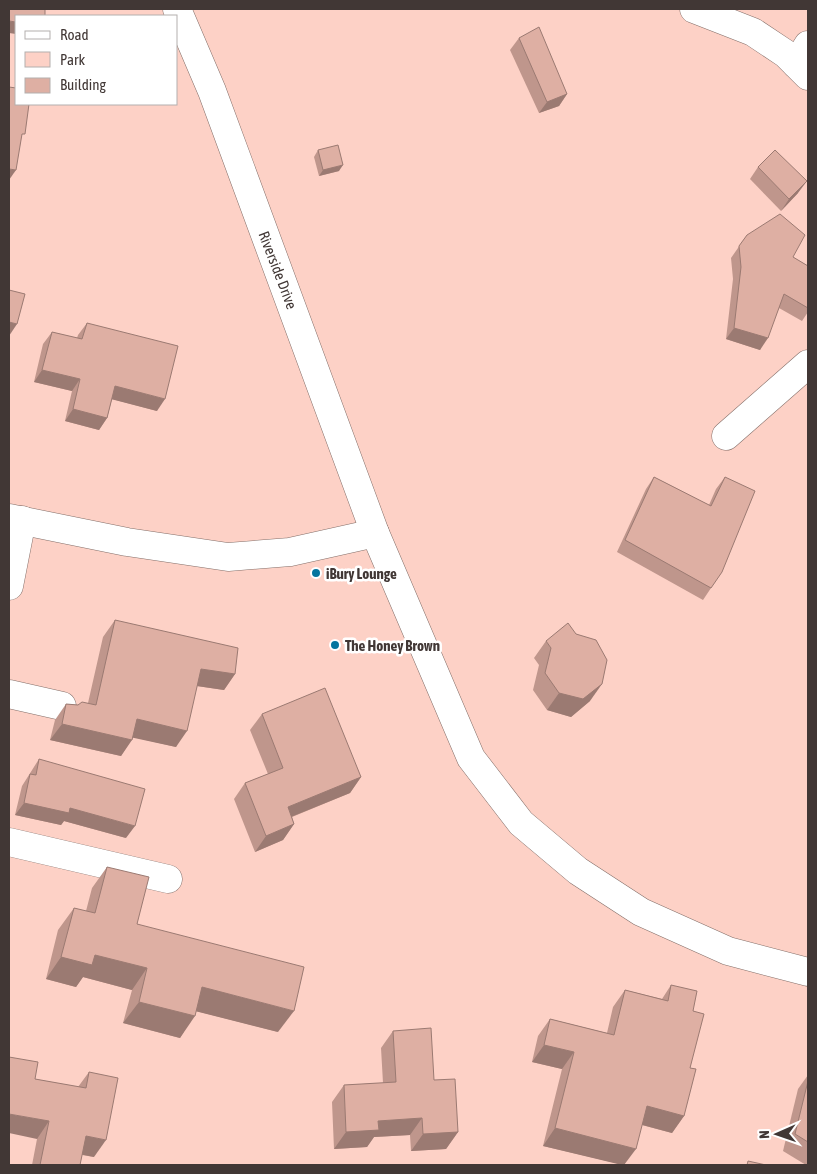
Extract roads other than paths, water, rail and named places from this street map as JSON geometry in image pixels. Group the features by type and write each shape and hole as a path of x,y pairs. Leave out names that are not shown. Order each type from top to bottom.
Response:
{"street":[{"name":"Riverside Drive","path":"178,9 212,91 375,533 471,758 521,823 578,870 641,912 728,951 808,972"},
{"path":"694,9 753,32 786,54 804,61"},
{"path":"726,436 808,364"},
{"path":"9,586 15,519 127,542 228,557 290,552 375,533"},
{"path":"9,694 62,706"},
{"path":"9,842 168,879"}],"place":[{"name":"iBury Lounge","path":"316,573"},
{"name":"The Honey Brown","path":"335,645"}]}
